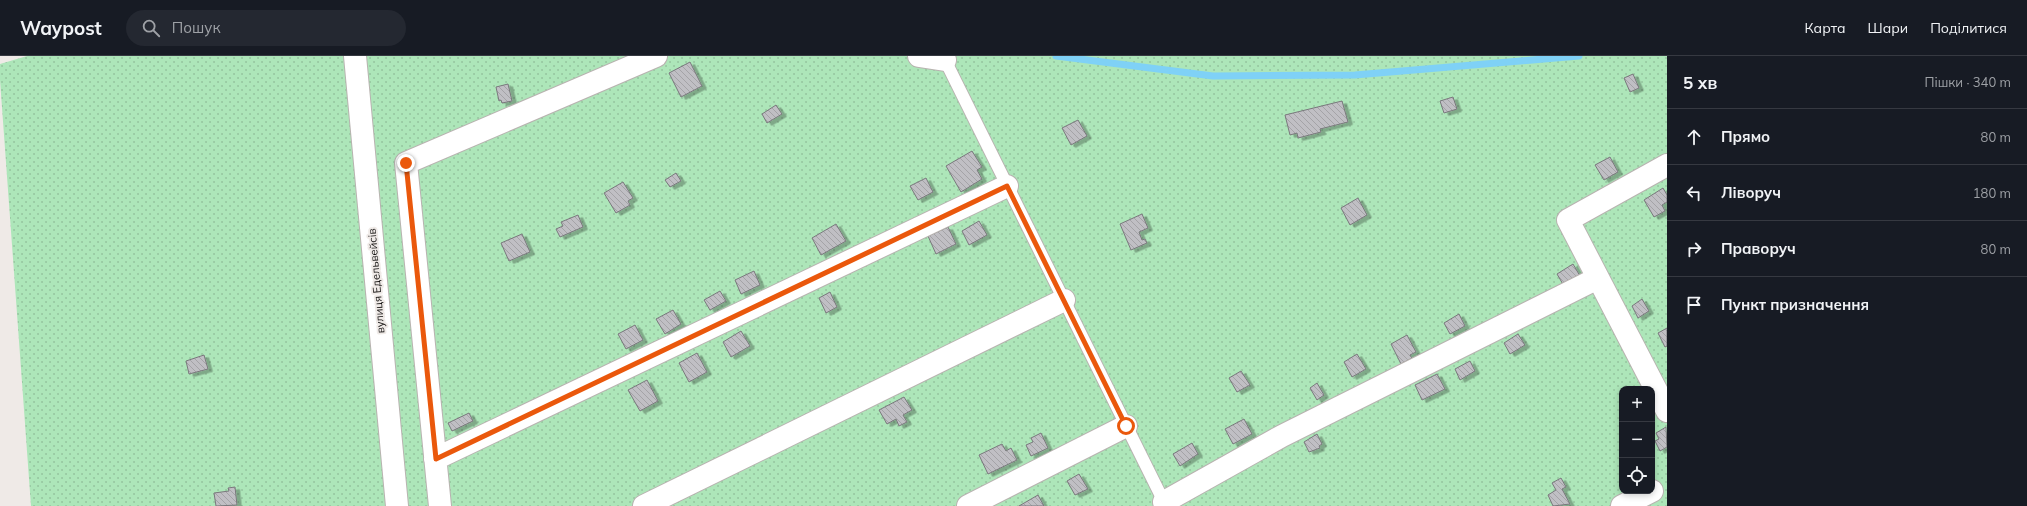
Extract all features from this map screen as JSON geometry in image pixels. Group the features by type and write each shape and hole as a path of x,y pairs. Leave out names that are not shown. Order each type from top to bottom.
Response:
{"street":[{"name":"вулиця Едельвейсів","path":"355,56 397,506"},
{"path":"440,506 406,163 656,56"},
{"path":"919,56 945,60"},
{"path":"1667,165 1568,220 1667,410"},
{"path":"436,459 1007,186"},
{"path":"1165,504 1282,436 1598,278"},
{"path":"644,506 1064,300"},
{"path":"968,506 1126,426"},
{"path":"1655,489 1667,483"},
{"path":"1622,506 1646,494"}],"lane":[{"path":"945,60 1165,504"}],"green space":[{"path":"27,56 1667,56 1667,506 31,506 0,64"}],"building":[{"path":"690,62 702,86 681,97 669,73"},
{"path":"1633,74 1639,88 1630,92 1624,78"},
{"path":"508,84 512,101 502,103 501,100 499,101 496,87"},
{"path":"1453,97 1457,109 1444,113 1440,101"},
{"path":"1342,101 1348,122 1320,129 1321,132 1298,138 1297,133 1290,135 1285,115"},
{"path":"776,105 782,114 767,123 762,114"},
{"path":"1078,120 1087,136 1071,145 1062,128"},
{"path":"972,151 982,167 977,170 982,179 961,192 946,166"},
{"path":"1610,157 1618,172 1604,180 1595,165"},
{"path":"676,173 681,181 670,187 665,180"},
{"path":"926,178 933,192 918,200 910,186"},
{"path":"623,182 633,198 628,201 630,205 616,213 604,193"},
{"path":"1663,188 1667,195 1667,202 1662,205 1665,211 1654,217 1644,200"},
{"path":"1358,198 1367,215 1350,225 1341,208"},
{"path":"1142,214 1148,228 1139,232 1142,240 1145,239 1147,243 1131,250 1120,224"},
{"path":"578,215 583,227 560,237 556,229 563,226 561,222"},
{"path":"979,221 987,235 969,245 962,231"},
{"path":"836,224 846,241 821,255 812,238"},
{"path":"948,227 956,244 936,254 928,236"},
{"path":"522,234 530,252 509,261 501,243"},
{"path":"1573,264 1580,276 1564,286 1557,274"},
{"path":"754,271 760,285 741,294 735,280"},
{"path":"720,291 726,301 710,310 704,300"},
{"path":"830,292 837,307 826,313 819,298"},
{"path":"1642,299 1649,311 1638,318 1632,306"},
{"path":"673,310 681,324 665,334 656,319"},
{"path":"1459,314 1465,326 1450,334 1444,323"},
{"path":"635,325 643,340 626,349 618,334"},
{"path":"1667,328 1667,346 1665,347 1658,333"},
{"path":"741,331 750,346 731,357 723,342"},
{"path":"1518,334 1525,345 1510,354 1504,343"},
{"path":"1407,335 1416,352 1410,355 1412,358 1401,364 1391,344"},
{"path":"697,353 707,372 689,382 679,363"},
{"path":"1357,354 1366,369 1352,377 1344,362"},
{"path":"204,355 208,369 189,374 186,361"},
{"path":"1470,361 1475,371 1460,380 1455,369"},
{"path":"1241,371 1250,385 1237,392 1229,378"},
{"path":"1437,374 1445,389 1422,400 1415,385"},
{"path":"647,380 658,401 640,411 628,390"},
{"path":"1317,383 1324,395 1317,400 1310,388"},
{"path":"904,397 912,410 903,415 907,422 899,426 896,419 887,424 879,410"},
{"path":"469,413 473,421 452,431 448,423"},
{"path":"1244,419 1252,434 1233,444 1225,429"},
{"path":"1666,427 1667,447 1660,451 1655,441 1659,439 1656,433"},
{"path":"1041,433 1048,448 1031,456 1026,445 1033,442 1031,438"},
{"path":"1317,434 1322,444 1319,446 1320,448 1309,452 1304,442"},
{"path":"1192,443 1198,454 1180,466 1173,454"},
{"path":"1002,444 1006,451 1011,448 1017,460 988,474 979,455"},
{"path":"1079,474 1088,489 1075,495 1067,481"},
{"path":"1561,478 1566,487 1562,489 1570,504 1553,506 1548,495 1556,490 1552,483"},
{"path":"235,487 237,505 216,506 214,493 229,491 228,488"},
{"path":"1038,495 1044,506 1019,506"}],"waterway":[{"path":"1056,56 1213,76 1355,75 1579,56"}],"route":[{"path":"406,163 436,459 1007,186 1126,426"}]}
